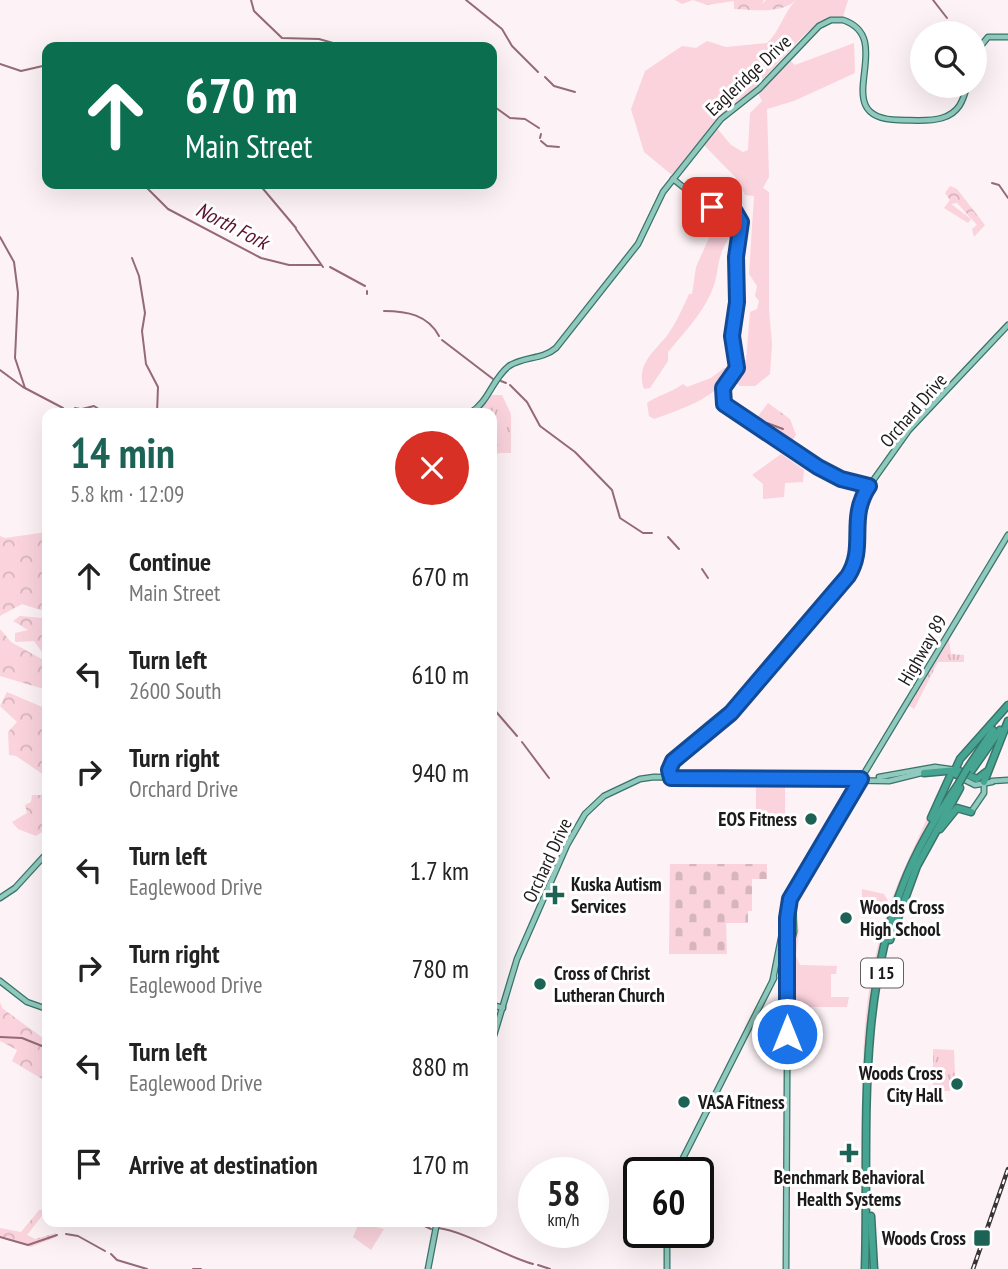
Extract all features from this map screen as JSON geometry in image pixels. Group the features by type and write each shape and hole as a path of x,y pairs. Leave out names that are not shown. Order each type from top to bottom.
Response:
{"highway":[{"path":"916,862 946,781 944,769 958,762 1008,707"},
{"name":"I 15","path":"969,770 1008,707"},
{"path":"984,783 1008,720"},
{"name":"I 15","path":"867,1269 871,1216 870,1086 882,969 916,862 957,776 969,770 1008,720"},
{"path":"957,776 958,762"},
{"path":"924,773 975,779 986,772"},
{"path":"986,772 986,778 992,782"},
{"path":"946,781 957,776"},
{"path":"916,862 954,811 961,807 971,812"},
{"name":"I 15","path":"867,1269 870,1102"}],"main road":[{"name":"Eagleridge Drive","path":"476,408 485,401 509,367 554,350 634,250 661,195 724,115 759,89 817,28 828,21 847,21 861,34 868,59 863,98 876,116 901,120 944,117 959,107 962,98"},
{"path":"987,38 1008,37"},
{"path":"673,179 705,204 733,210 741,218 741,235 736,257 737,302 732,336 737,364 734,376 723,388 724,404 818,467 847,481 868,484"},
{"name":"Orchard Drive","path":"497,1027 517,959 567,845 585,814 604,796 635,781 650,777 669,778 673,761 731,713 848,576 857,554 858,506 868,484 906,434 1008,325"},
{"name":"Highway 89","path":"793,892 1008,535"},
{"path":"669,778 894,780 944,769"},
{"path":"861,779 944,769 973,785 1008,780"},
{"path":"971,812 984,793 984,783"},
{"path":"0,898 15,888 42,858"},
{"path":"683,1157 790,948 794,936 793,892"},
{"path":"774,979 781,948 783,916 793,892"},
{"path":"786,1269 787,915 793,892"},
{"path":"0,981 35,1006 42,1008"},
{"path":"497,1007 503,1009"},
{"path":"428,1269 436,1227"},
{"path":"667,1248 667,1269"}],"green space":[{"path":"675,0 693,0 682,4"},
{"path":"693,0 764,0 762,4 766,0 796,0 776,9 759,10 734,9 734,1 707,5"},
{"path":"796,0 848,0 843,17 821,21 804,35 750,93 728,107 672,175 644,152 631,109 645,71 682,46 696,48 707,41 726,47 767,43"},
{"path":"854,43 855,73 794,101 767,109 769,177 763,188 769,192 769,309 772,344 770,374 755,386 740,386 732,379 739,362 746,360 750,312 757,309 759,301 755,296 757,286 749,274 754,196 745,195 736,178 703,144 716,127 731,145 743,152 748,150 750,113 762,101 758,93 790,60 795,65"},
{"path":"950,186 957,189 985,225 974,237 972,229 977,225 957,203 951,204 971,219 968,223 944,208 950,200 945,193"},
{"path":"722,209 730,210 739,219 740,235 732,234 726,243 714,286 706,302 668,352 668,361 650,388 644,389 643,367 668,335 689,294 692,294 696,267"},
{"path":"724,368 735,368 709,395 654,419 649,416 647,403 651,400 683,384 687,387 711,378"},
{"path":"491,395 502,395 511,414 511,453 497,454 497,408 479,408"},
{"path":"768,403 790,419 796,435 790,444 753,423"},
{"path":"781,454 804,470 803,482 785,483 784,497 763,499 763,484 752,475"},
{"path":"42,533 42,610 22,604 0,616 0,536 5,538"},
{"path":"20,616 42,618 42,652 34,641 15,642 15,633 28,630 13,621"},
{"path":"0,629 11,642 42,659 42,689 0,676"},
{"path":"954,629 949,640 951,654 964,655 964,662 938,662 914,709 908,705"},
{"path":"7,692 42,707 42,774 16,756 9,755 8,732 17,722 0,706"},
{"path":"756,781 785,781 785,814 756,814"},
{"path":"937,792 931,817 897,893 881,946 870,1004 863,1089 866,1015 878,943 898,883"},
{"path":"32,795 42,795 42,832 36,836 18,829 12,822 27,813 25,805 31,802"},
{"path":"670,864 767,864 767,879 752,879 752,911 748,911 748,923 726,923 727,954 669,954"},
{"path":"862,889 884,894 888,901 883,914 862,911"},
{"path":"795,908 799,930 796,956 800,965 837,966 836,974 831,974 831,997 849,997 847,1007 789,1007 789,997 794,994 789,993 789,982"},
{"path":"0,1002 2,1008 42,1037 42,1079 12,1061 17,1050 0,1041"},
{"path":"933,1049 954,1050 955,1075 950,1080 950,1091 933,1091"},
{"path":"40,1209 42,1216 27,1235 35,1239 56,1233 56,1237 31,1247 0,1238 0,1228 21,1232"},
{"path":"357,1227 384,1229 371,1250 353,1237"}],"waterway":[{"path":"251,0 254,11 282,38 319,39 330,42"},
{"path":"466,0 502,29 512,46 538,72"},
{"path":"933,0 947,18"},
{"path":"0,64 21,71 42,66"},
{"path":"545,77 554,86 575,92"},
{"path":"497,109 510,118 525,119 539,128"},
{"path":"540,138 541,134"},
{"path":"541,141 547,146 559,147"},
{"path":"992,183 999,185 1008,198"},
{"name":"North Fork","path":"148,189 168,209 261,258 289,265 321,265"},
{"path":"263,189 296,228"},
{"path":"296,229 323,267"},
{"path":"0,237 14,262 18,293 15,358 25,388"},
{"path":"132,258 139,276 145,313 142,331 146,364 158,387 157,408"},
{"path":"330,267 365,286"},
{"path":"384,311 401,312 423,319 439,336"},
{"path":"442,340 493,379"},
{"path":"0,370 23,387 63,408"},
{"path":"501,381 506,383"},
{"path":"510,385 527,402 540,426 575,452 612,490 620,518 643,533 652,533"},
{"path":"86,408 97,408"},
{"path":"767,423 783,429"},
{"path":"668,537 679,549"},
{"path":"702,569 708,578"},
{"path":"497,713 517,736"},
{"path":"522,742 549,778"},
{"path":"0,1037 22,1038 42,1046"},
{"path":"427,1227 431,1229"},
{"path":"438,1228 461,1234 533,1264"},
{"path":"66,1234 78,1236 105,1251"},
{"path":"0,1237 28,1245 57,1235"},
{"path":"111,1254 117,1260 147,1269"},
{"path":"538,1265 550,1269"},
{"path":"193,1269 201,1269"}],"railway":[{"path":"973,1269 1008,1169"}],"place":[{"name":"EOS Fitness","path":"811,819"},
{"name":"Kuska Autism Services","path":"555,895"},
{"name":"Woods Cross High School","path":"846,918"},
{"name":"Cross of Christ Lutheran Church","path":"540,984"},
{"name":"Woods Cross City Hall","path":"957,1084"},
{"name":"VASA Fitness","path":"684,1102"},
{"name":"Benchmark Behavioral Health Systems","path":"849,1153"},
{"name":"Woods Cross","path":"982,1238"}],"route":[{"path":"712,207 734,210 741,222 736,257 737,302 732,336 737,364 734,376 723,388 724,404 818,467 841,479 869,486 858,506 857,554 848,576 731,713 673,761 669,768 669,778 861,779 790,899 787,918 787,1034"}]}
